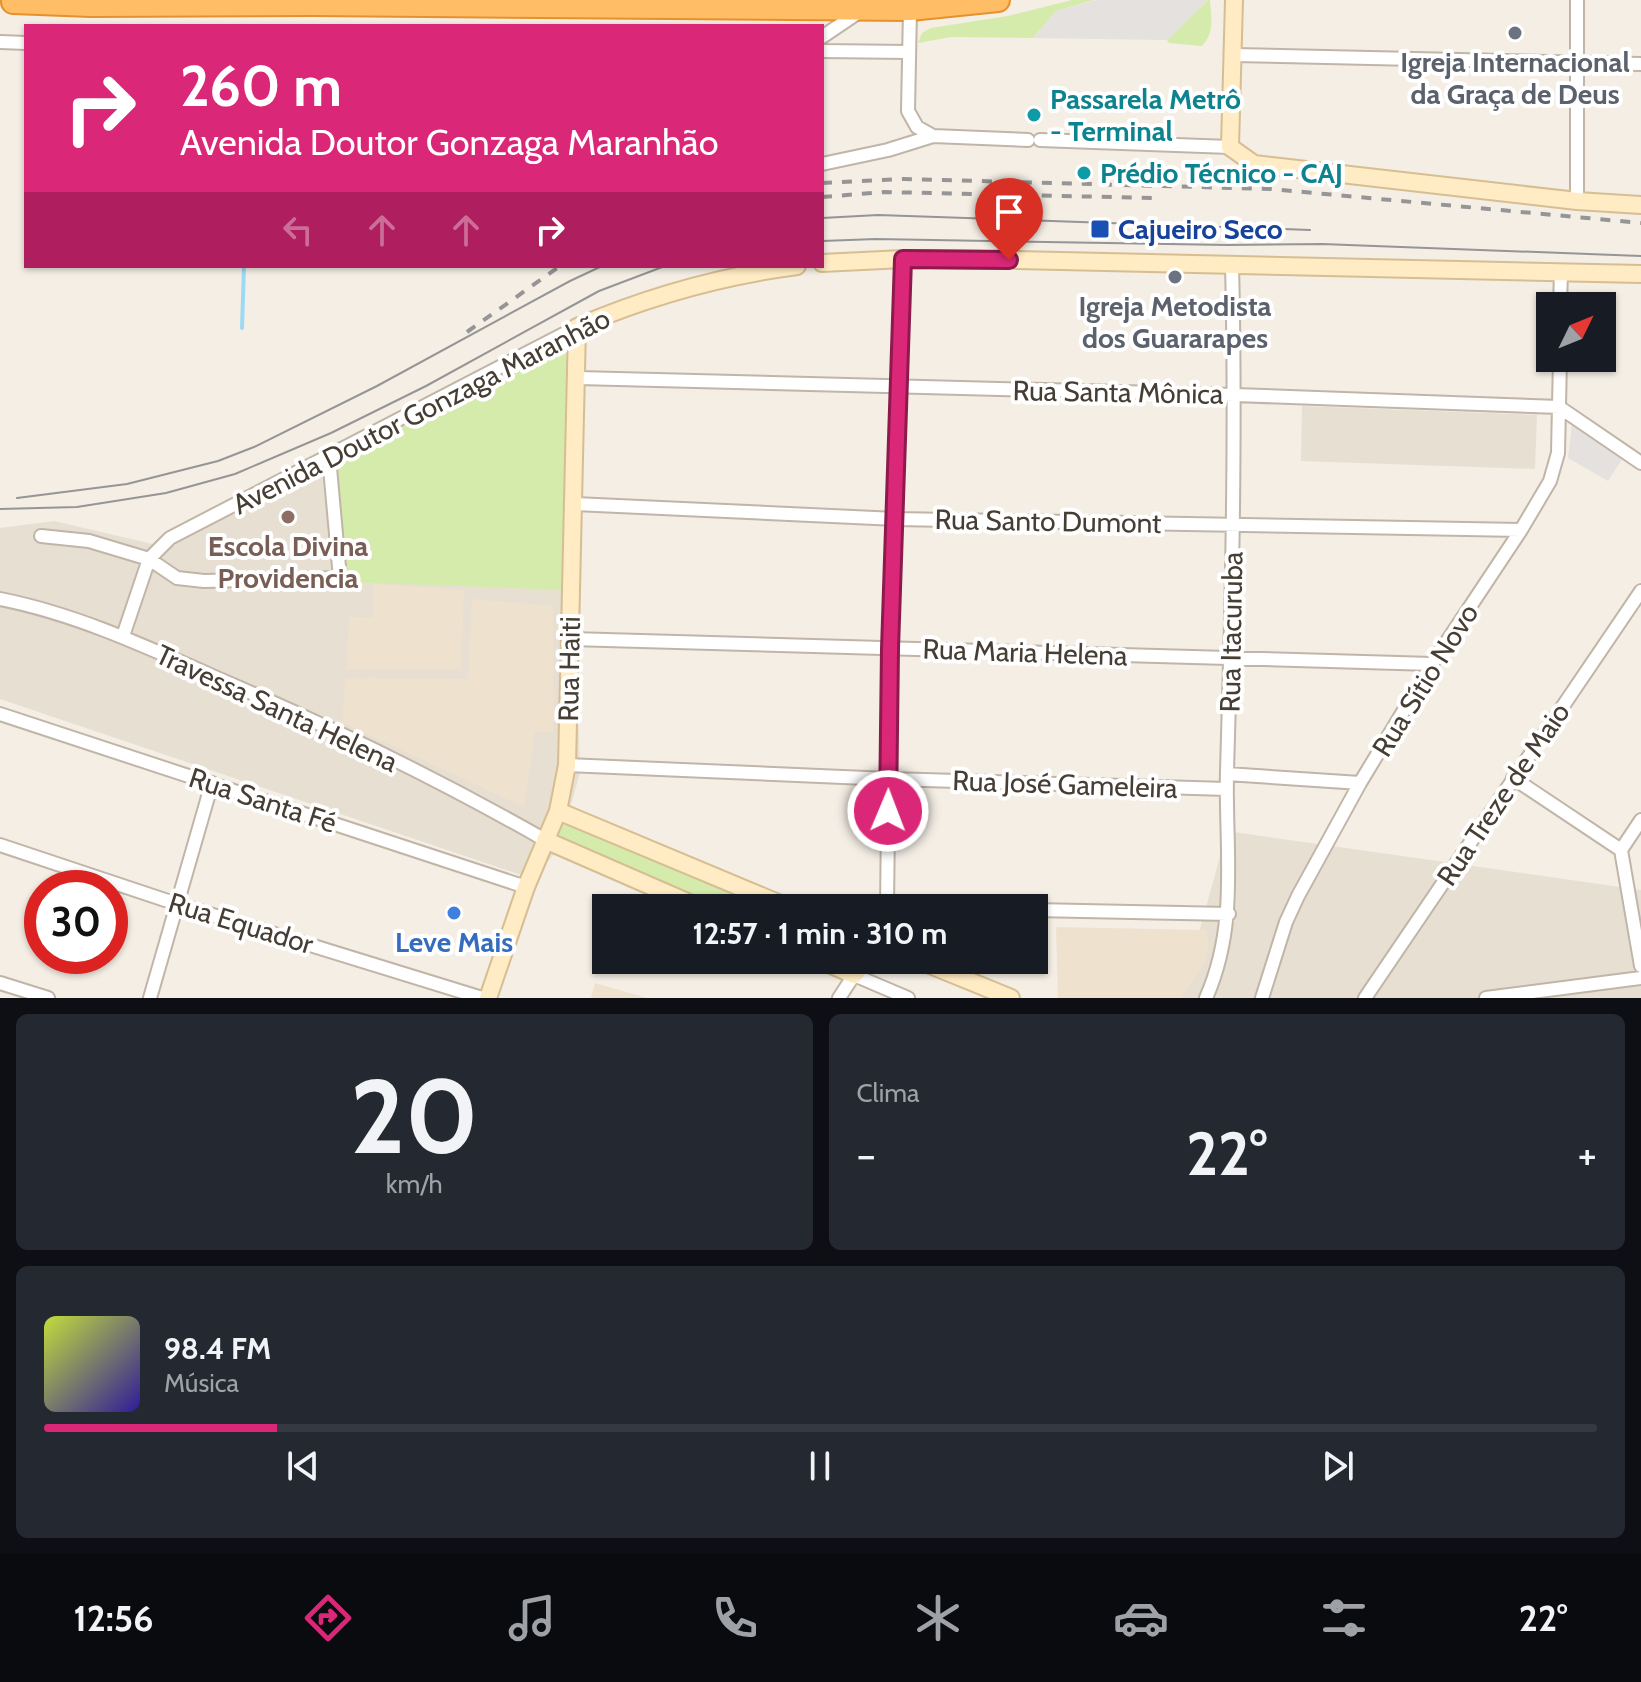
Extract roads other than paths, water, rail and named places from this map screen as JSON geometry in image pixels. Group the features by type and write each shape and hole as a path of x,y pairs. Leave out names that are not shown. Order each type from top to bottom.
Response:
{"highway":[{"path":"12,1 91,5 910,9 998,0"}],"street":[{"path":"1230,147 1234,0"},
{"path":"1577,0 1577,201"},
{"path":"824,36 865,8"},
{"path":"910,9 908,111 917,127 933,136"},
{"path":"0,42 24,43"},
{"path":"824,51 909,52"},
{"path":"1234,55 1641,64"},
{"path":"824,164 888,150 933,136 1230,147 1254,164 1268,167 1577,201 1641,205"},
{"path":"887,894 890,649 903,259"},
{"path":"824,263 903,259 1013,260 1641,274"},
{"name":"Rua Itacuruba","path":"1206,998 1221,956 1229,914 1227,774 1235,395 1232,263"},
{"name":"Avenida Doutor Gonzaga Maranhão","path":"149,559 170,538 577,327 625,307 697,286 787,268"},
{"path":"1560,292 1561,271"},
{"name":"Rua Haiti","path":"488,998 526,887 558,811 567,765 577,327"},
{"name":"Rua Sítio Novo","path":"1262,998 1286,922 1360,783 1432,664 1521,530 1554,472 1558,453 1560,372"},
{"name":"Rua Santa Mônica","path":"578,378 1235,395 1559,407"},
{"path":"1559,407 1636,460"},
{"path":"41,536 89,541 149,559 173,576 204,581 340,578 329,457"},
{"name":"Rua Santo Dumont","path":"575,504 896,519 1521,530"},
{"path":"123,636 149,559"},
{"name":"Rua Treze de Maio","path":"1365,998 1641,591"},
{"name":"Travessa Santa Helena","path":"0,599 32,606 123,636 279,704 500,814 545,840"},
{"name":"Rua Maria Helena","path":"571,639 1432,664"},
{"name":"Rua Santa Fé","path":"0,714 526,887"},
{"name":"Rua José Gameleira","path":"567,765 1227,789"},
{"path":"1227,774 1360,783"},
{"path":"1513,778 1621,850"},
{"path":"150,998 212,783"},
{"path":"558,811 757,894"},
{"path":"1641,820 1621,850 1641,966"},
{"path":"545,840 669,894"},
{"name":"Rua Equador","path":"0,845 177,904 482,998"},
{"path":"1048,910 1229,914"},
{"path":"952,974 1011,998"},
{"path":"839,998 854,975 908,998"},
{"path":"1486,998 1641,978"},
{"path":"0,983 48,998"}],"waterway":[{"path":"242,328 244,268"}],"tram line":[{"path":"824,218 878,215 1310,230"},
{"path":"824,241 1322,244 1641,256"},
{"path":"17,498 127,484 218,461 254,447 377,386 598,268"},
{"path":"0,509 77,507 166,493 235,474 331,433 426,386 599,291 660,268"}],"railway":[{"path":"824,183 904,179 1271,189 1641,223"},
{"path":"824,197 884,192 1155,198"},
{"path":"467,332 557,268"}],"place":[{"name":"Igreja Internacional da Graça de Deus","path":"1515,33"},
{"name":"Passarela Metrô - Terminal","path":"1034,115"},
{"name":"Prédio Técnico - CAJ","path":"1084,173"},
{"name":"Cajueiro Seco","path":"1100,229"},
{"name":"Igreja Metodista dos Guararapes","path":"1175,277"},
{"name":"Escola Divina Providencia","path":"288,517"},
{"name":"Leve Mais","path":"454,913"}]}
